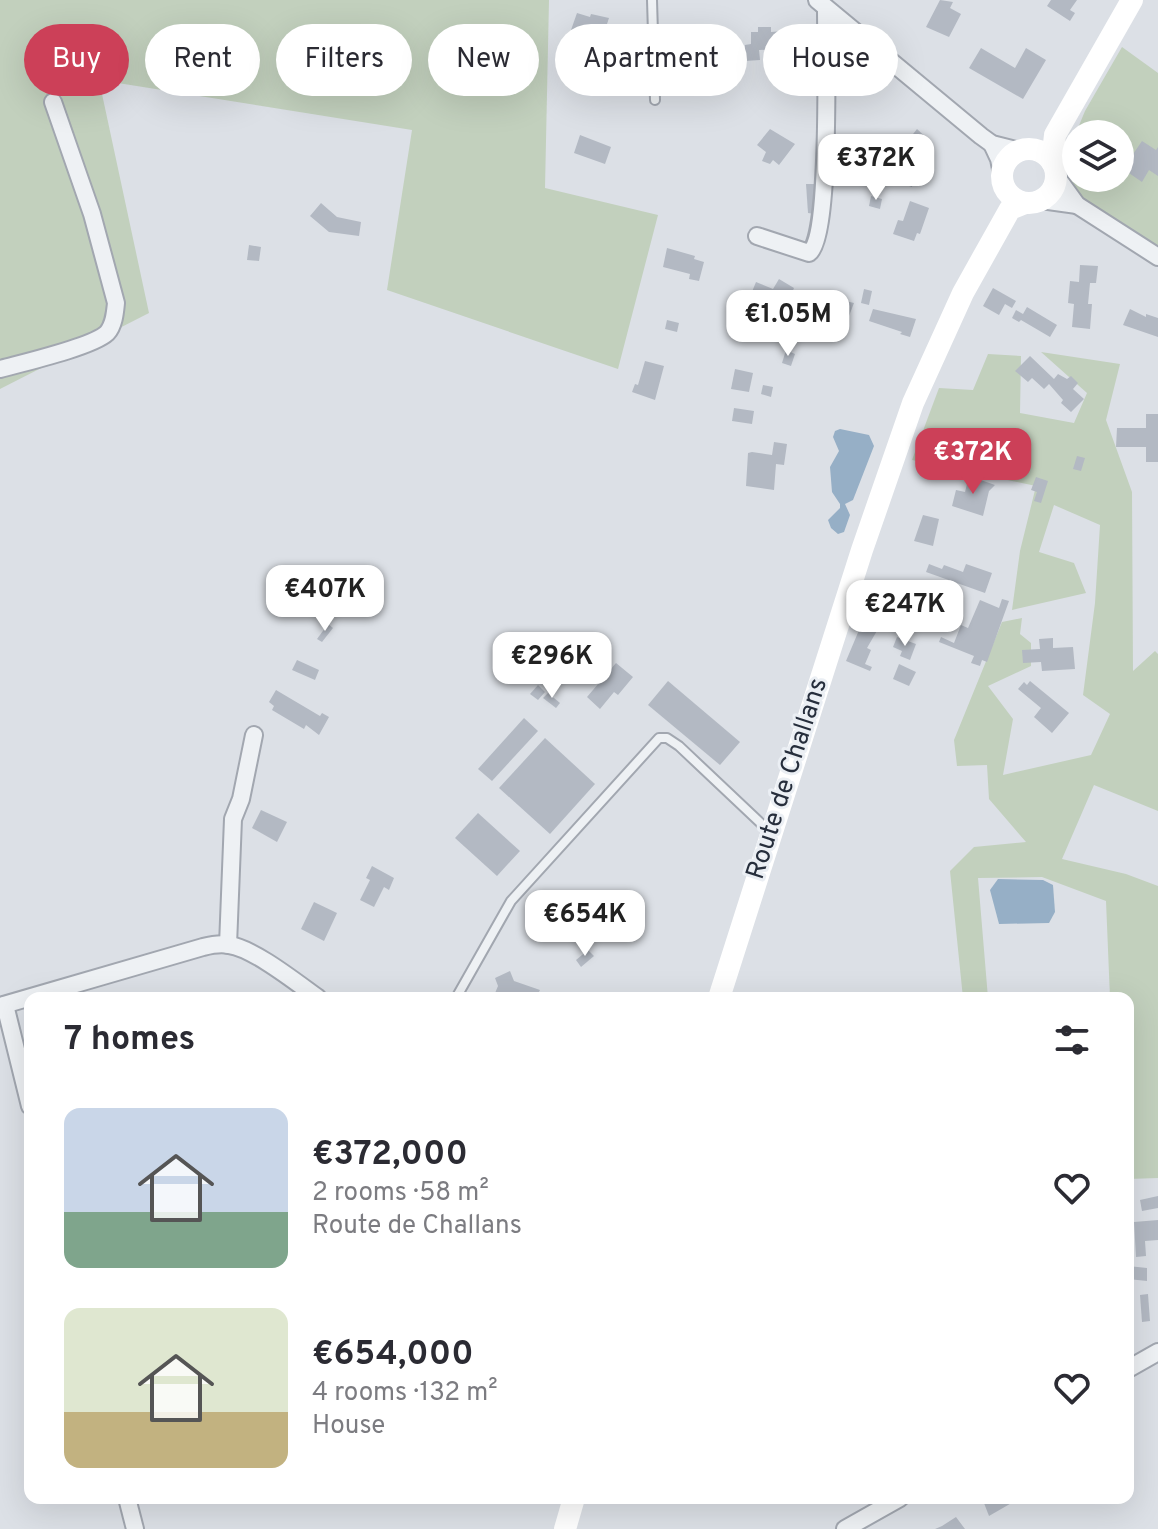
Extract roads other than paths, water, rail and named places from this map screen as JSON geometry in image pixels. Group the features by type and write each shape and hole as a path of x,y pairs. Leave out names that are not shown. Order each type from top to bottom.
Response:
{"main road":[{"name":"Route de Challans","path":"1017,196 1052,191 1041,160 1132,0"},
{"name":"Route de Challans","path":"1017,196 1004,164 1011,156 1041,160"},
{"name":"Route de Challans","path":"721,992 770,833 913,403 957,305 1017,196"},
{"path":"565,1529 572,1504"}],"street":[{"path":"822,4 992,144 1041,160 1077,205 1158,257"},
{"path":"757,236 809,253 815,246 824,202 822,4"},
{"path":"0,369 54,354 104,335 112,324 115,312 116,303 92,214 53,102"},
{"path":"992,144 1017,196 1077,205"},
{"path":"228,945 233,819 241,799 254,735"},
{"path":"50,992 203,947 228,945 269,965 309,992"},
{"path":"24,1000 2,1006 24,1085"},
{"path":"1134,1366 1158,1352"},
{"path":"129,1504 135,1529"},
{"path":"845,1529 889,1504"}],"lane":[{"path":"652,0 655,100"},
{"path":"459,992 511,901 659,738 667,738 679,746 770,833"}],"water":[{"path":"840,429 869,435 874,446 853,500 845,504 850,515 844,532 838,534 828,520 840,508 832,492 830,467 839,451 833,437 835,431"},
{"path":"998,879 1043,880 1053,885 1055,912 1049,923 999,924 990,890"}]}
